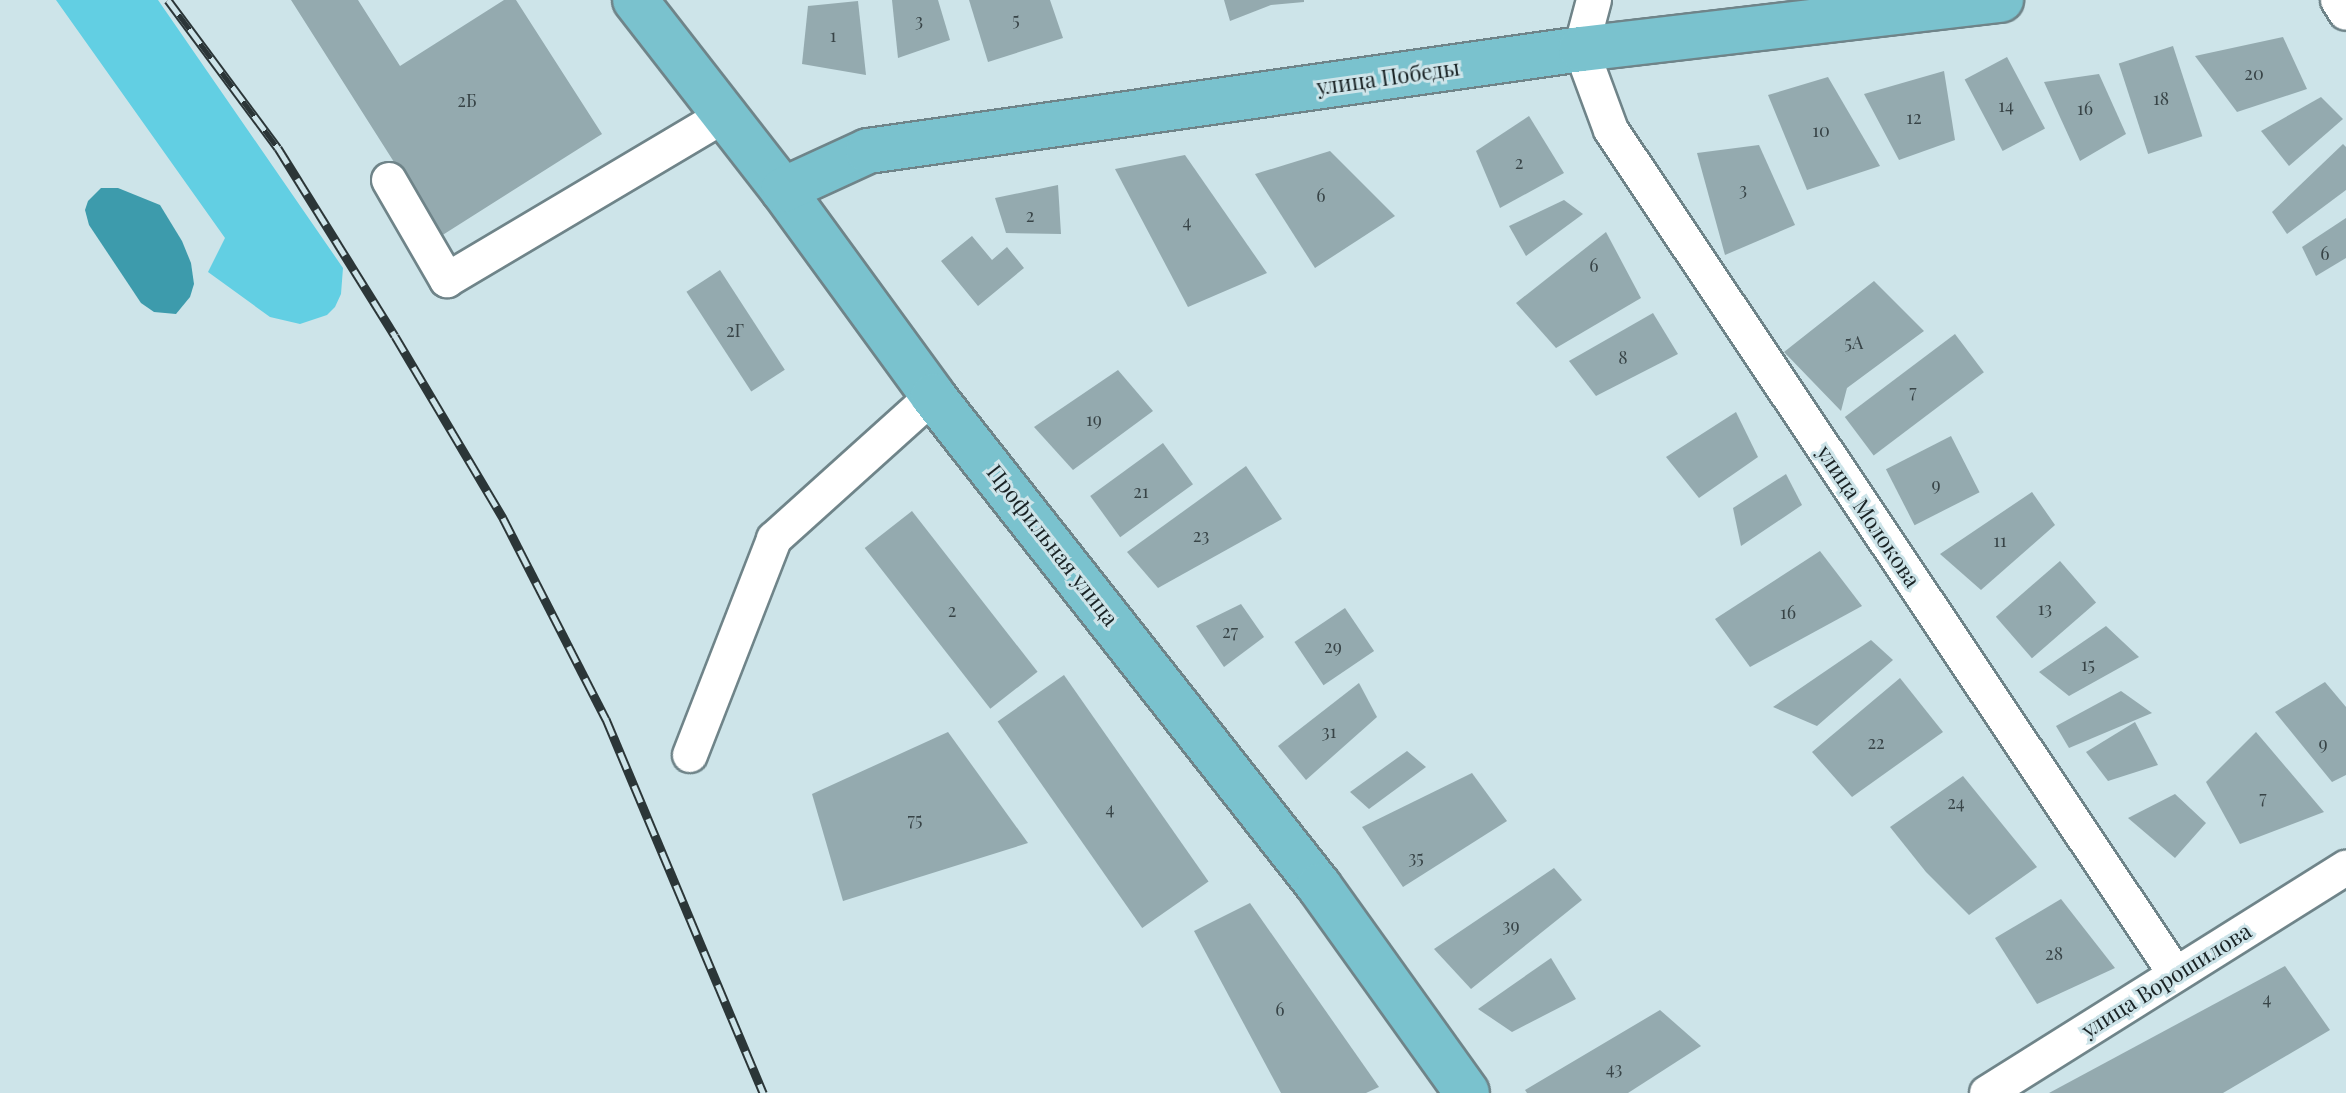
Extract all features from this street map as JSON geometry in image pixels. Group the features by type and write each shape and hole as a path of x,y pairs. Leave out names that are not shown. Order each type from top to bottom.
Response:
{"main road":[{"name":"Профильная улица","path":"635,0 783,190 933,396 1319,886 1467,1093"},
{"name":"улица Победы","path":"783,190 868,151 1581,49 2001,0"}],"street":[{"path":"1581,49 1594,0"},
{"path":"2338,0 2346,13"},
{"name":"улица Молокова","path":"1581,49 1611,130 2175,973"},
{"path":"389,180 447,280 723,116"},
{"path":"690,755 774,539 933,396"},
{"name":"улица Ворошилова","path":"1987,1093 2346,868"}],"shaded area":[{"path":"56,0 158,0 343,268 341,294 327,315 300,324 270,317 208,272 225,238"},
{"path":"101,188 118,188 160,205 182,241 191,263 194,284 190,297 176,314 154,312 141,303 89,225 85,210 88,201"}],"building":[{"path":"291,0 358,0 400,66 504,0 516,0 602,134 441,236"},
{"path":"892,0 938,0 950,40 898,58"},
{"path":"969,0 1050,0 1063,38 988,62"},
{"path":"1224,0 1304,2 1271,5 1230,21"},
{"path":"858,1 866,75 802,64 808,6"},
{"path":"2283,37 2307,89 2237,112 2195,56"},
{"path":"2173,46 2202,136 2148,154 2119,64"},
{"path":"2007,57 2045,129 2003,151 1965,80"},
{"path":"1944,71 1955,140 1899,160 1864,94"},
{"path":"2099,74 2126,134 2080,161 2044,82"},
{"path":"1828,77 1880,166 1807,190 1768,95"},
{"path":"2321,97 2343,119 2289,166 2261,131"},
{"path":"1529,116 1564,173 1500,208 1476,151"},
{"path":"2343,144 2346,147 2346,190 2287,234 2272,212"},
{"path":"1759,145 1795,225 1725,255 1697,153"},
{"path":"1330,151 1395,216 1315,268 1255,174"},
{"path":"1185,155 1267,273 1188,307 1115,169"},
{"path":"1058,185 1061,234 1006,233 995,198"},
{"path":"1564,200 1583,214 1526,256 1509,226"},
{"path":"2346,218 2346,258 2316,276 2302,247"},
{"path":"1606,232 1641,298 1556,348 1516,303"},
{"path":"972,236 992,260 1007,247 1024,268 978,306 941,261"},
{"path":"720,270 785,370 751,392 686,292"},
{"path":"1874,281 1924,331 1847,388 1841,411 1784,352"},
{"path":"1653,313 1678,354 1596,396 1569,361"},
{"path":"1955,334 1984,372 1874,455 1845,417"},
{"path":"1118,370 1153,411 1073,470 1034,427"},
{"path":"1736,412 1758,457 1699,498 1666,457"},
{"path":"1951,436 1980,492 1915,525 1886,469"},
{"path":"1163,443 1193,484 1120,537 1090,496"},
{"path":"1246,466 1282,519 1158,588 1127,552"},
{"path":"1786,474 1802,505 1741,546 1733,508"},
{"path":"2032,492 2055,525 1981,590 1940,554"},
{"path":"912,511 1038,672 990,709 865,548"},
{"path":"1820,551 1862,606 1750,667 1715,619"},
{"path":"2060,561 2096,603 2032,658 1996,617"},
{"path":"1241,604 1264,637 1224,667 1196,626"},
{"path":"1345,608 1374,651 1324,685 1294,642"},
{"path":"2106,626 2139,657 2069,696 2039,672"},
{"path":"1871,640 1893,660 1817,726 1773,707"},
{"path":"1064,675 1209,881 1142,928 998,721"},
{"path":"1900,678 1943,732 1852,797 1812,752"},
{"path":"2325,682 2346,707 2346,775 2332,782 2275,712"},
{"path":"1359,683 1377,717 1306,780 1278,746"},
{"path":"2121,691 2152,713 2069,748 2056,726"},
{"path":"2135,722 2158,765 2108,781 2086,752"},
{"path":"948,732 1028,843 843,901 812,794"},
{"path":"2256,732 2324,812 2240,844 2206,782"},
{"path":"1407,751 1426,767 1369,809 1350,792"},
{"path":"1472,773 1507,821 1403,887 1362,827"},
{"path":"1963,776 2037,867 1969,915 1926,872 1890,827"},
{"path":"2175,794 2206,823 2175,858 2128,818"},
{"path":"1554,868 1582,900 1471,989 1434,949"},
{"path":"2061,899 2115,968 2037,1004 1995,938"},
{"path":"1250,903 1379,1087 1366,1093 1281,1093 1194,931"},
{"path":"1551,958 1576,999 1512,1032 1478,1009"},
{"path":"2285,966 2330,1030 2223,1093 2049,1093"},
{"path":"1660,1010 1701,1046 1628,1093 1527,1093 1525,1090"}],"railway":[{"path":"168,0 278,148 503,518 606,719 763,1093"}]}
